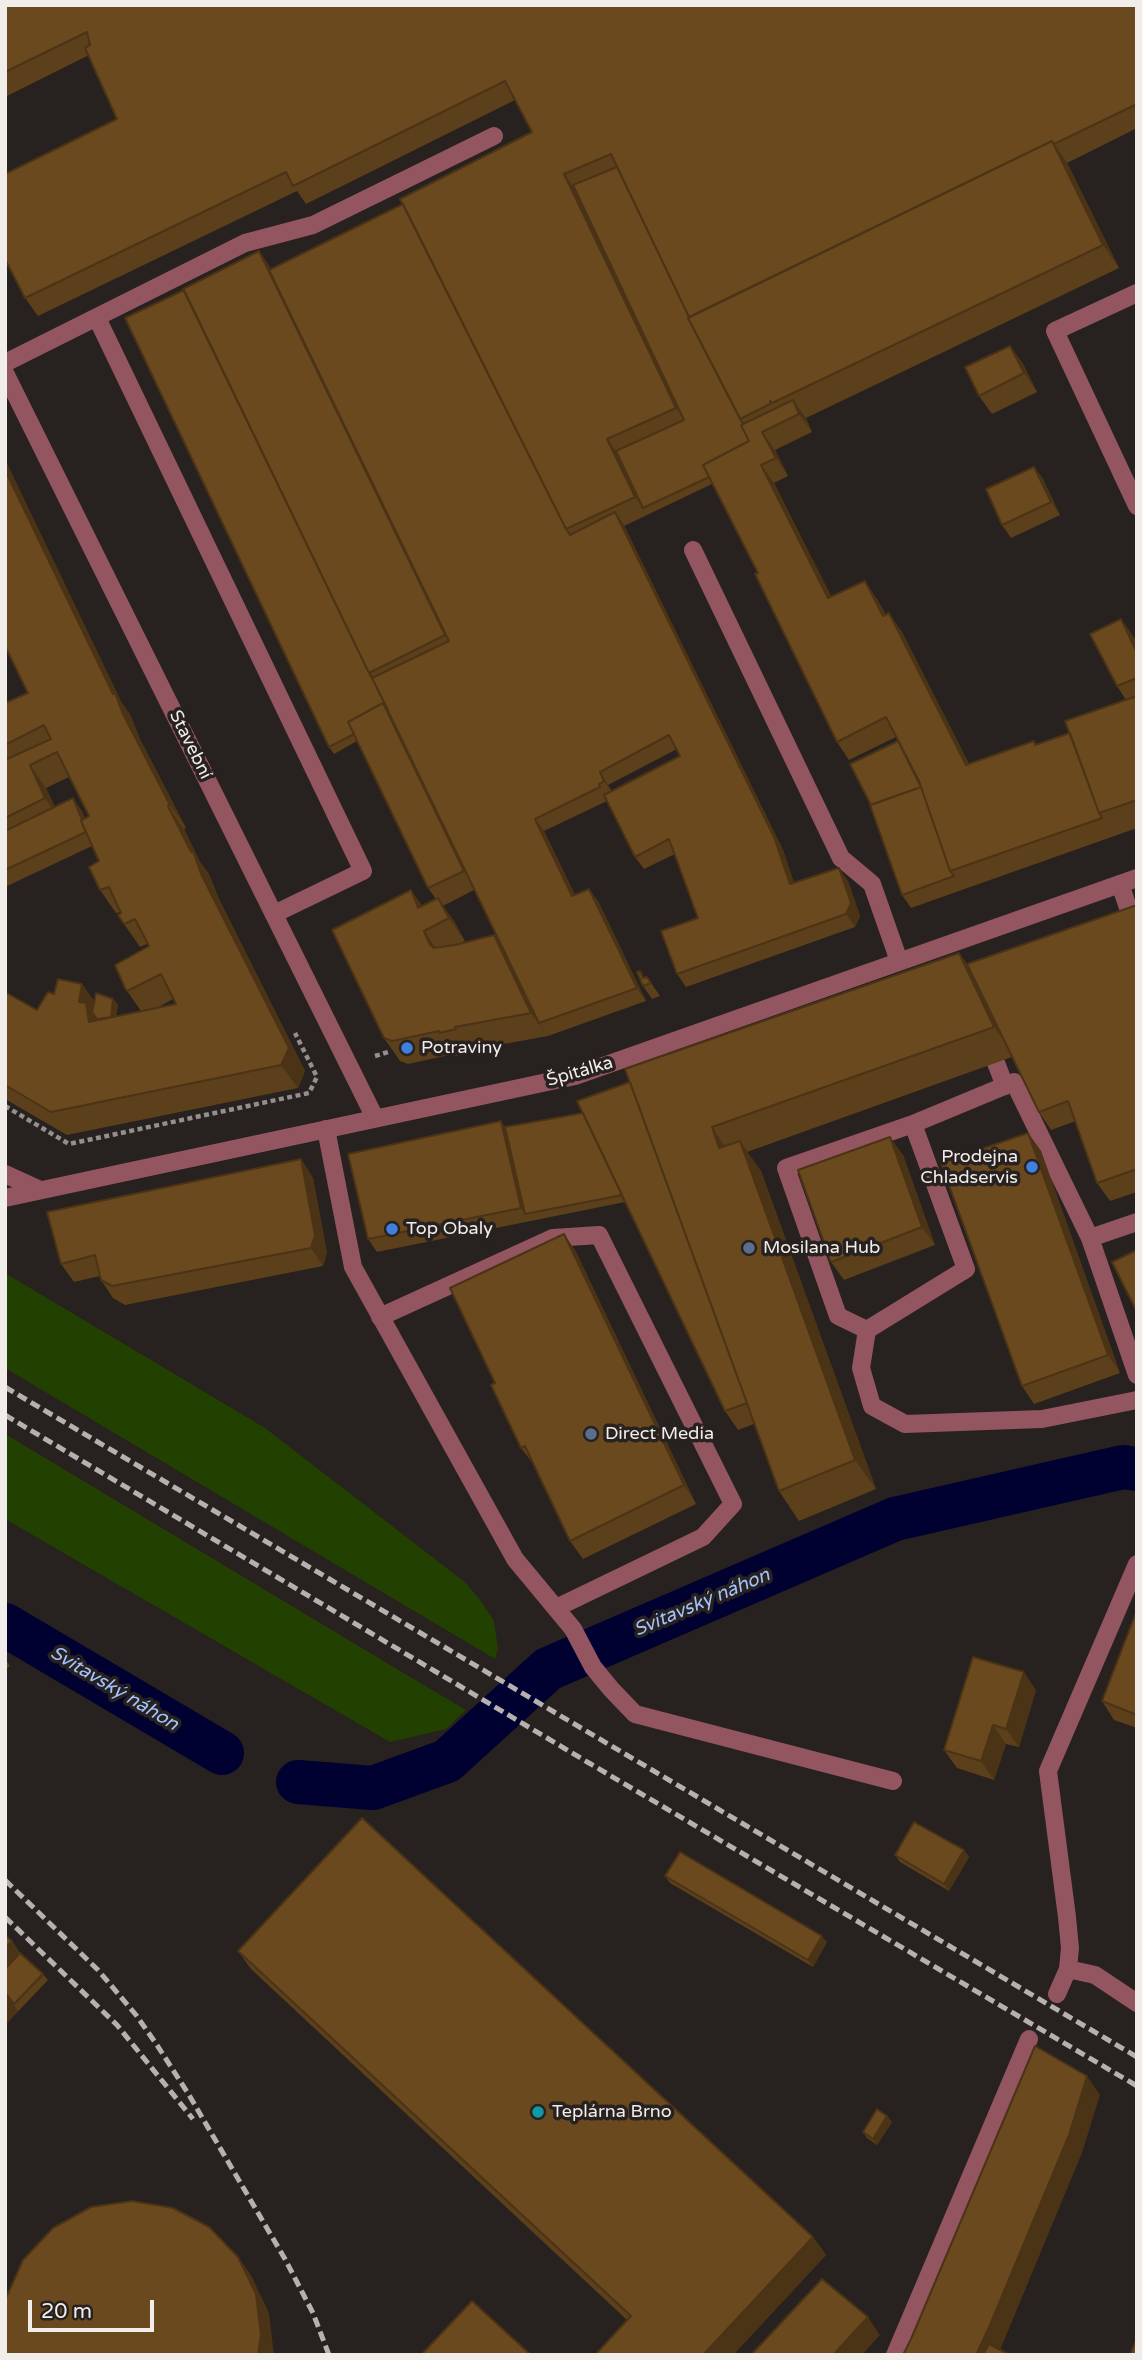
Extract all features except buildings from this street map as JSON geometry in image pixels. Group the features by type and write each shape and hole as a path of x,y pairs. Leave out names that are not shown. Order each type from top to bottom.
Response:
{"street":[{"path":"5,363 245,243 313,225 494,136"},
{"path":"1137,293 1055,331 1137,506"},
{"path":"97,318 363,872 274,914"},
{"name":"Stavební","path":"5,373 375,1118"},
{"path":"694,550 841,858 872,884 899,961"},
{"path":"1128,881 1135,928"},
{"name":"Špitálka","path":"5,1198 575,1076 1128,881"},
{"path":"949,943 958,966"},
{"path":"996,1063 1005,1086"},
{"path":"867,1330 838,1316 786,1168 913,1124 1014,1082 1090,1238 1137,1376"},
{"path":"913,1124 966,1269 867,1330 861,1368 873,1406 905,1424 1042,1419 1137,1400"},
{"path":"326,1129 353,1267 515,1559 573,1629 593,1667 611,1689 635,1714 893,1781"},
{"path":"5,1174 40,1190"},
{"path":"1090,1238 1137,1222"},
{"path":"380,1317 553,1238 599,1235 733,1504 703,1537 556,1608"},
{"path":"1057,1994 1068,1969 1070,1948 1048,1771 1137,1564"},
{"path":"1068,1969 1094,1975 1137,2003"},
{"path":"895,2355 1030,2039"}],"path":[{"path":"5,1106 69,1144 309,1093 317,1077 292,1027"}],"green space":[{"path":"5,1273 265,1428 466,1583 494,1621 498,1649 495,1659 5,1368"},
{"path":"5,1434 466,1710 446,1729 390,1742 5,1519"}],"waterway":[{"name":"Svitavský náhon","path":"298,1782 373,1788 447,1761 548,1669 895,1519 1123,1467 1137,1469"},
{"name":"Svitavský náhon","path":"5,1625 222,1753"}],"railway":[{"path":"5,1387 1137,2057"},
{"path":"5,1415 1137,2086"},
{"path":"5,1880 98,1970 157,2045 285,2259 313,2313 329,2355"},
{"path":"5,1917 117,2025 193,2119"}],"place":[{"name":"Potraviny","path":"407,1048"},
{"name":"Prodejna Chladservis","path":"1032,1167"},
{"name":"Top Obaly","path":"392,1229"},
{"name":"Mosilana Hub","path":"749,1248"},
{"name":"Direct Media","path":"591,1434"},
{"name":"Teplárna Brno","path":"538,2112"}]}
